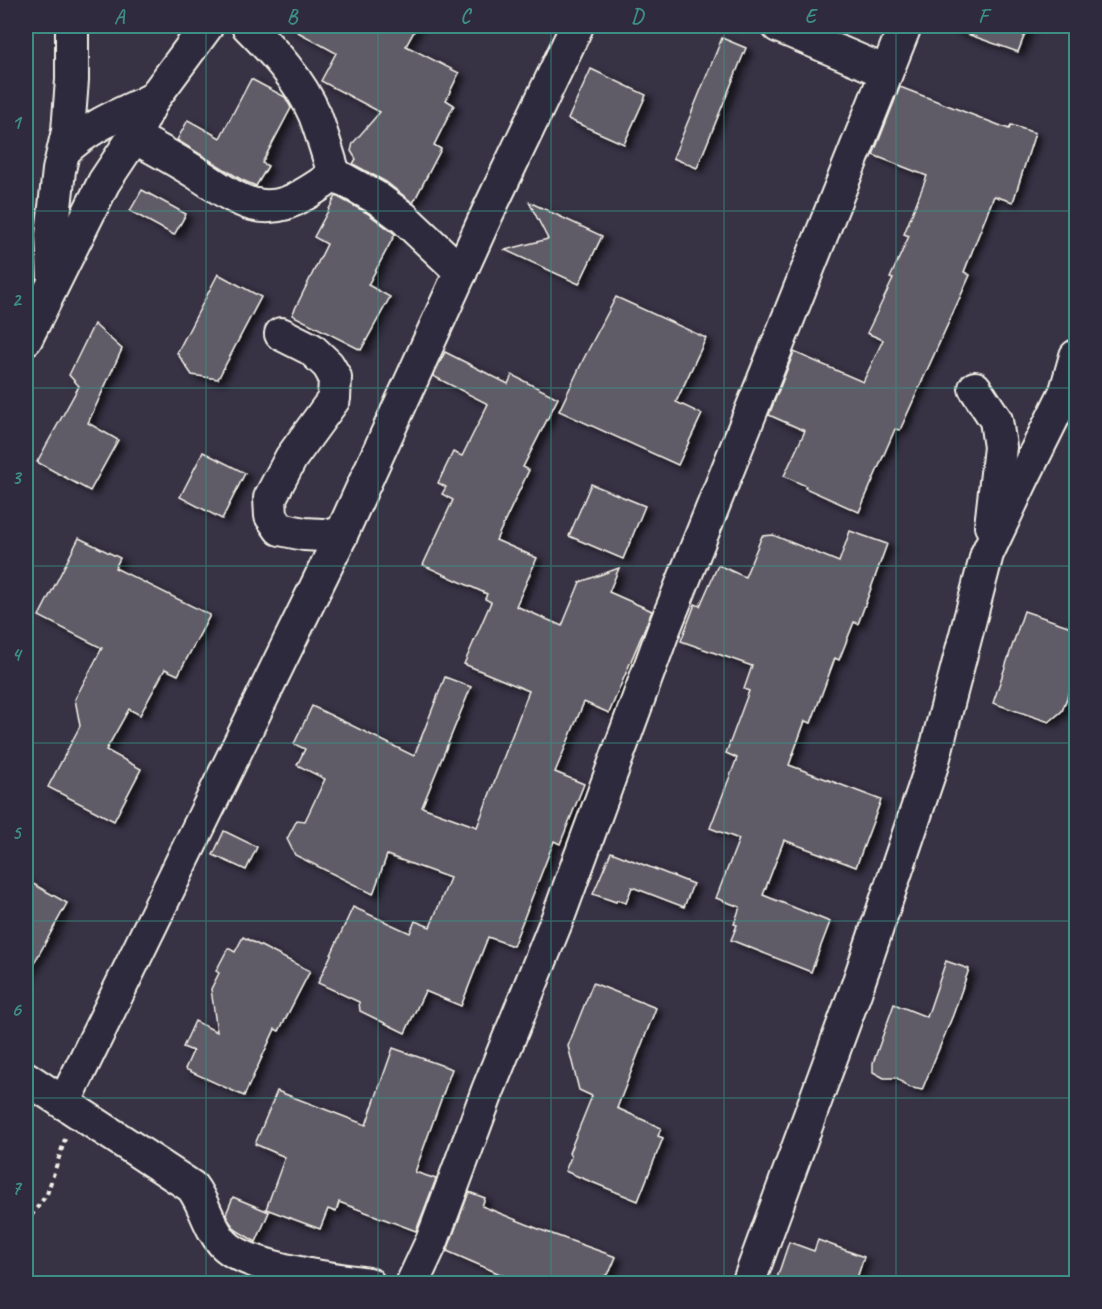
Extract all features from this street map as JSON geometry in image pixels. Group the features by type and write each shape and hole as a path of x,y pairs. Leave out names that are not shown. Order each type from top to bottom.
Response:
{"street":[{"path":"54,281 52,235 59,170 68,131 72,80 72,26"},
{"path":"26,339 104,182 134,136 153,99 207,26"},
{"path":"248,26 273,51 298,84 314,114 334,174 376,198 404,218 461,272"},
{"path":"69,1106 340,536 577,26"},
{"path":"778,26 886,72"},
{"path":"412,1284 432,1241 488,1090 560,915 664,629 904,26"},
{"path":"64,151 78,137 101,123 153,99"},
{"path":"134,136 194,171 226,194 252,205 272,207 293,201 322,185 334,174"},
{"path":"281,334 311,349 328,365 335,377 334,399 279,478 270,498 271,516 280,529 304,534 340,536"},
{"path":"987,554 1066,391 1077,356"},
{"path":"975,388 996,420 1006,430 1020,439 1044,438"},
{"path":"747,1284 856,990 932,765 987,554 999,447 996,420"},
{"path":"26,1078 192,1187 201,1198 209,1222 223,1244 237,1254 288,1270 369,1284"}],"path":[{"path":"26,1223 47,1194 69,1106"}],"building":[{"path":"287,26 417,26 406,46 459,73 446,100 454,105 434,145 441,149 413,203 386,182 353,164 356,159 351,151 353,143 380,112 321,81 336,53"},
{"path":"953,26 1028,26 1018,52 953,29"},
{"path":"722,38 746,48 697,168 673,158"},
{"path":"591,69 646,95 624,144 568,119"},
{"path":"251,79 285,97 291,108 262,163 268,166 256,186 242,180 177,140 188,120 220,138"},
{"path":"900,87 1009,129 1011,125 1035,133 1013,202 994,196 964,272 970,275 900,430 895,429 859,512 784,476 805,431 769,415 794,352 863,382 883,340 867,333 893,279 890,278 909,236 904,234 927,176 873,155"},
{"path":"142,190 186,214 174,235 130,211"},
{"path":"336,196 367,213 395,234 368,285 390,297 361,350 292,315 327,244 314,237"},
{"path":"529,202 602,236 579,284 505,250 548,239"},
{"path":"218,274 261,297 218,379 192,375 177,353"},
{"path":"616,297 706,338 676,402 702,414 678,465 559,411"},
{"path":"94,324 122,349 88,423 118,440 90,491 37,462 79,386 69,375"},
{"path":"445,352 508,384 512,375 558,398 523,467 529,470 496,540 537,558 516,606 562,626 580,582 619,568 609,592 652,611 609,713 584,702 555,772 584,784 560,844 554,841 513,946 488,937 461,1006 425,991 405,1033 360,1011 359,1002 318,983 353,907 410,933 415,921 430,927 450,878 387,855 373,894 295,855 287,839 297,820 305,821 325,779 297,765 305,749 294,744 312,706 414,756 445,677 471,687 422,807 477,827 529,691 464,664 491,602 485,599 487,594 423,565 453,500 442,494 446,487 438,483 453,452 462,456 488,404 433,376"},
{"path":"203,452 245,473 222,519 180,497"},
{"path":"591,484 645,506 623,559 569,536"},
{"path":"850,531 887,544 858,624 854,622 839,660 835,658 811,723 805,721 789,765 881,800 856,867 784,840 763,895 830,922 811,972 731,940 737,925 734,924 740,907 716,898 739,839 710,828 737,758 726,753 749,691 744,689 752,666 681,641 695,604 700,606 718,565 745,577 762,536 773,535 839,562"},
{"path":"79,538 120,558 115,568 210,615 178,675 165,669 140,715 129,709 106,750 141,769 114,821 48,787 80,726 75,699 102,648 39,616"},
{"path":"1024,611 1077,629 1077,671 1062,711 1049,722 993,703"},
{"path":"224,831 257,847 246,870 213,855"},
{"path":"611,852 693,884 684,907 632,887 626,903 593,894"},
{"path":"26,880 67,903 26,978"},
{"path":"243,937 310,971 279,1031 275,1029 244,1096 185,1069 193,1051 183,1047 195,1021 217,1032 211,989 219,973 216,971 228,948 235,952"},
{"path":"946,961 969,969 922,1090 908,1087 897,1078 884,1078 873,1072 873,1063 894,1004 927,1017"},
{"path":"593,983 656,1008 617,1108 661,1128 658,1136 663,1138 638,1201 565,1171 571,1157 569,1153 592,1096 579,1090 568,1046"},
{"path":"393,1048 452,1069 415,1172 436,1179 416,1231 339,1202 336,1212 328,1209 320,1229 266,1209 285,1157 255,1144 277,1091 366,1125"},
{"path":"469,1192 485,1198 482,1206 616,1257 610,1271 605,1276 596,1278 594,1284 523,1284 447,1251"},
{"path":"233,1197 269,1212 256,1242 236,1230 229,1221 226,1214"},
{"path":"818,1240 864,1257 855,1284 775,1284 789,1242 814,1251"}]}
